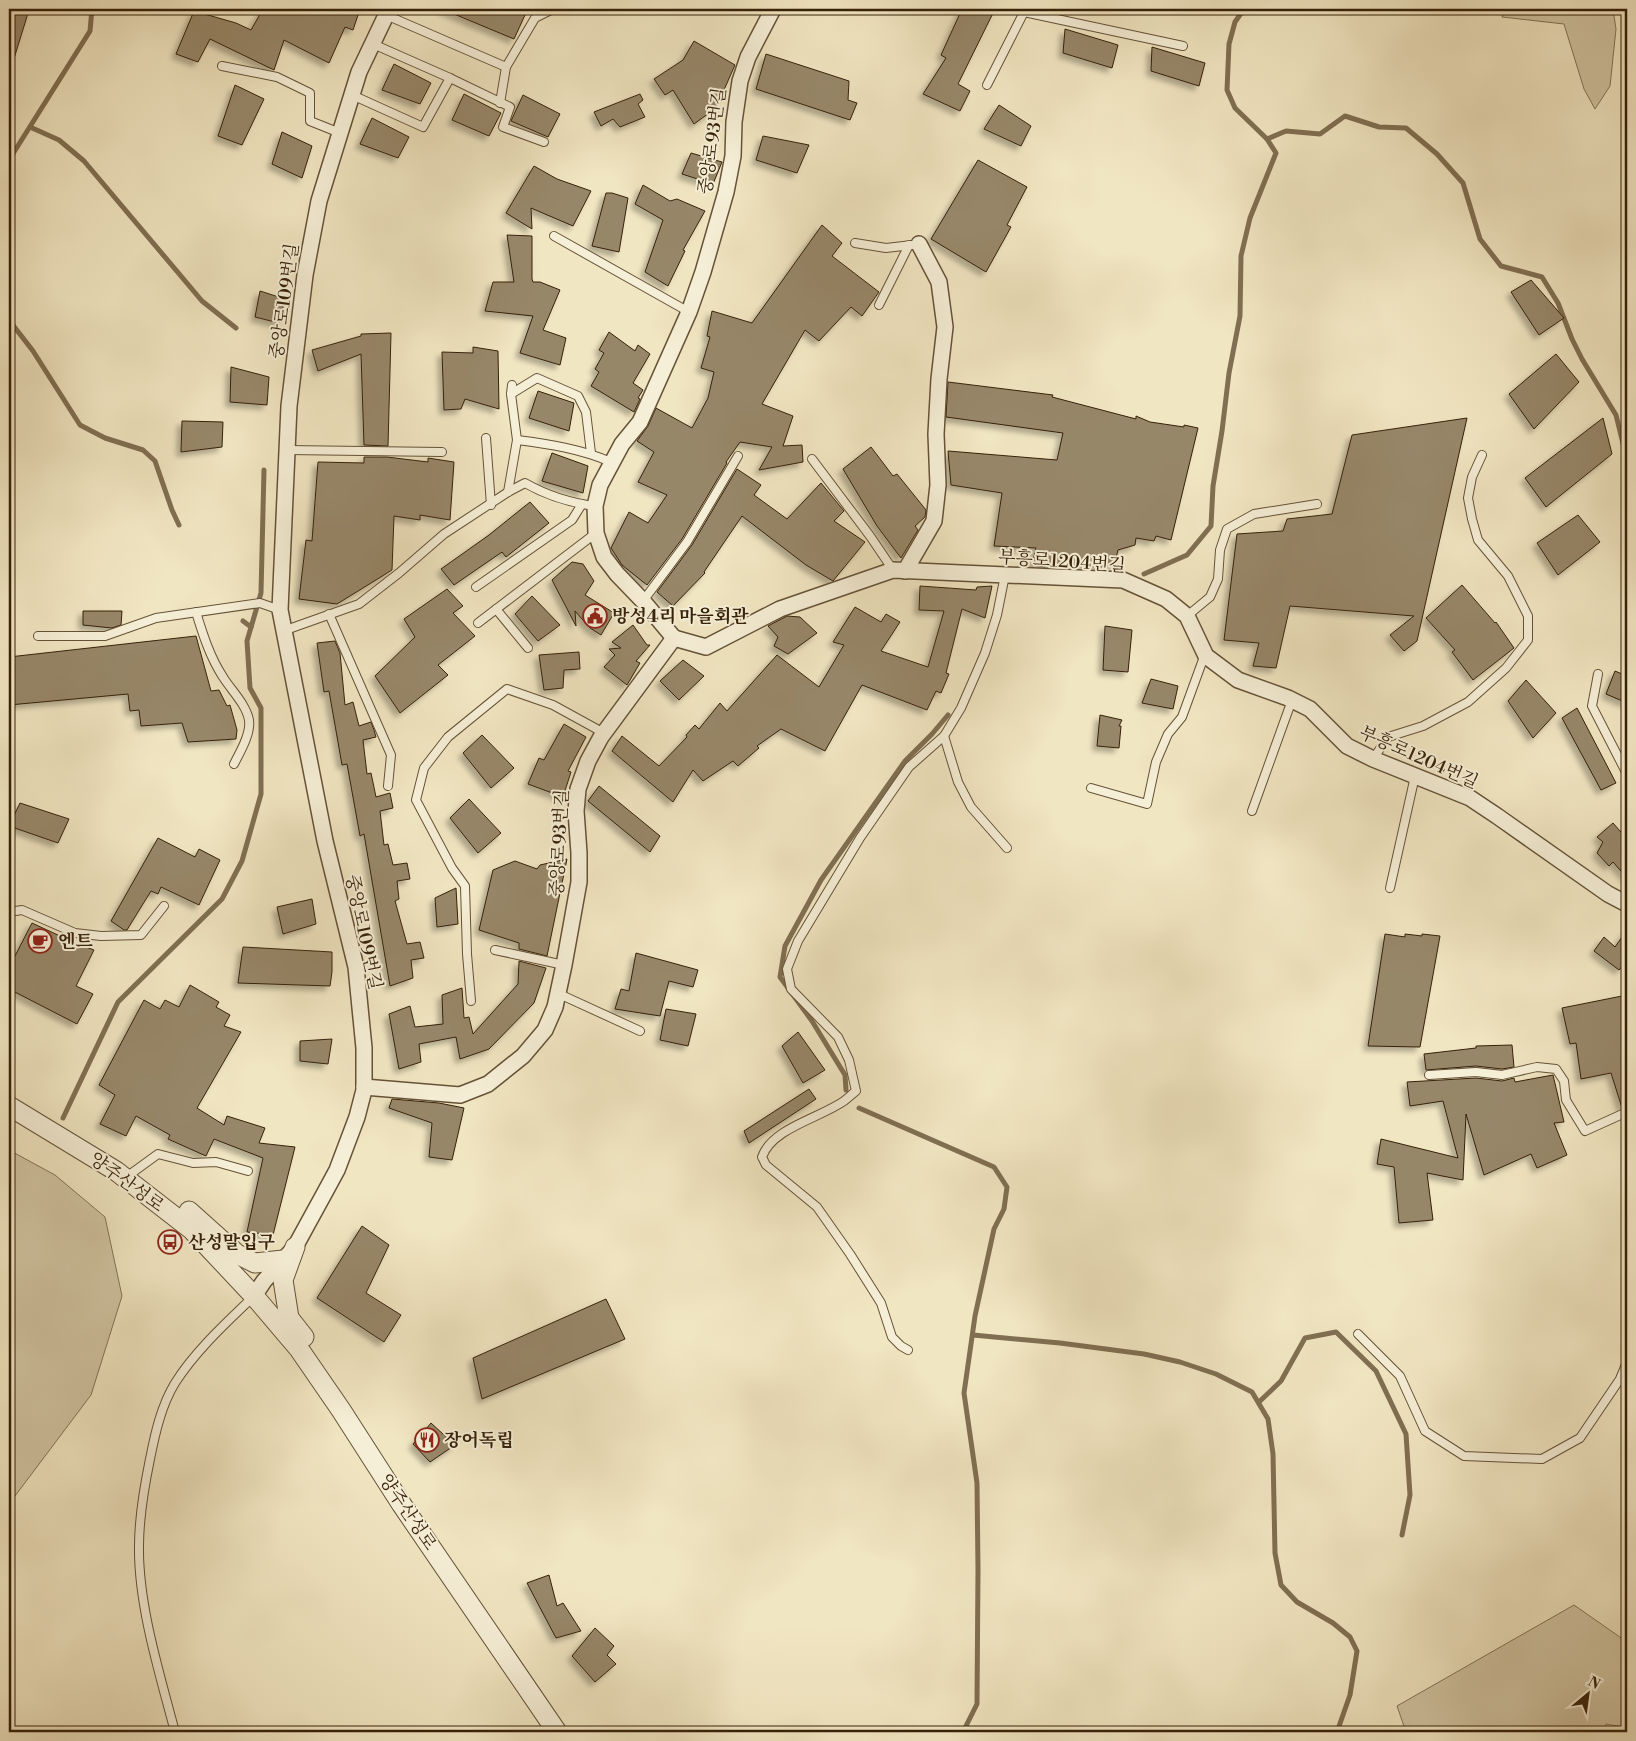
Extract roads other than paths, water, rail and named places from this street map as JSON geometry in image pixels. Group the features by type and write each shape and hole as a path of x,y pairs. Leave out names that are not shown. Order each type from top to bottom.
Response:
{"street":[{"name":"중앙로93번길","path":"364,1087 460,1095 488,1084 523,1056 545,1030 555,1007 579,882 576,811 578,789 588,761 604,733 674,638 604,557 589,505 611,462 640,422 689,312 703,272 726,192 733,156 734,122 740,81 748,57 773,9"},
{"name":"중앙로109번길","path":"254,1296 264,1281 289,1254 337,1170 357,1117 364,1087 364,1048 356,968 325,841 280,610 289,406 305,275 319,202 359,72 387,12"},
{"path":"899,571 934,521 938,485 936,434 938,379 945,327 939,282 914,244"},
{"name":"부흥로1204번길","path":"674,638 706,647 780,609 899,571 1123,580 1166,599 1187,616 1205,654 1238,680 1292,700 1310,709 1347,746 1373,759 1470,798 1608,894 1627,904"},
{"name":"양주산성로","path":"9,1106 125,1178 142,1191 192,1230 254,1296 299,1349 402,1506 557,1732"},
{"path":"142,1191 186,1209 237,1254 255,1264 289,1254 283,1280 289,1318 310,1346 334,1388 334,1400"}],"lane":[{"path":"500,102 506,67 535,18 547,10"},
{"path":"987,85 1024,10 1183,46"},
{"path":"387,12 506,67"},
{"path":"373,44 510,107 503,127 544,142"},
{"path":"222,66 277,77 310,93 310,121 340,134"},
{"path":"352,95 423,127 450,78"},
{"path":"554,236 689,312"},
{"path":"855,243 886,248 914,244"},
{"path":"879,305 914,244"},
{"path":"508,492 517,440 511,390 537,378 578,396 586,412 591,453"},
{"path":"486,438 491,505"},
{"path":"517,440 591,453 611,462"},
{"path":"287,450 442,452"},
{"path":"1373,759 1388,737 1423,726 1468,702 1506,668 1528,640 1528,616 1508,576 1478,540 1472,519 1468,498 1472,477 1482,455"},
{"path":"643,601 687,542 738,456"},
{"path":"812,459 899,571"},
{"path":"283,631 359,604 444,534 525,483 541,492 589,505"},
{"path":"1187,616 1210,597 1218,579 1220,550 1227,529 1254,514 1317,504"},
{"path":"476,587 572,520 589,505"},
{"path":"478,623 596,533"},
{"path":"908,1350 892,1337 881,1304 850,1254 817,1207 766,1165 762,1157 765,1148 783,1133 843,1102 856,1091 850,1060 838,1037 791,989 787,969 798,941 860,838 909,767 944,736 961,708 986,653 1006,575"},
{"path":"38,636 105,636 156,618 260,603 280,610"},
{"path":"496,609 528,648"},
{"path":"196,612 204,641 222,676 242,704 249,721 246,738 234,764"},
{"path":"329,614 391,755 388,786"},
{"path":"1091,788 1147,804 1156,762 1168,734 1182,717 1205,654"},
{"path":"1598,674 1592,706 1627,774"},
{"path":"471,1001 467,954 465,886 452,868 416,800 424,768 448,737 507,689 553,705 604,733"},
{"path":"1252,811 1292,700"},
{"path":"944,736 958,782 971,807 1007,848"},
{"path":"1390,888 1415,776"},
{"path":"9,912 22,910 75,933 125,936 141,935 164,906"},
{"path":"495,950 564,965"},
{"path":"557,993 640,1031"},
{"path":"1429,1075 1476,1072 1502,1075 1537,1066 1556,1069 1564,1082 1566,1100 1585,1131 1627,1112"},
{"path":"125,1178 158,1154 194,1163 216,1162 248,1171"},
{"path":"175,1732 147,1619 142,1584 139,1546 141,1510 146,1479 164,1406 175,1384 206,1343 254,1296"},
{"path":"1358,1334 1400,1376 1425,1431 1464,1456 1542,1459 1580,1438 1620,1379 1627,1362"}],"waterway":[{"path":"9,160 90,31 92,9"},
{"path":"1144,574 1187,555 1211,526 1213,486 1229,373 1240,316 1241,256 1250,218 1276,153 1267,139 1235,108 1227,90 1229,44 1235,22 1244,9"},
{"path":"1267,139 1286,131 1320,134 1345,116 1379,127 1406,128 1437,154 1463,183 1480,239 1501,266 1542,277 1558,303 1582,359 1616,415 1627,460"},
{"path":"30,127 59,140 84,161 202,301 236,328"},
{"path":"9,320 33,351 80,425 105,438 143,450 155,461 179,525"},
{"path":"63,1118 118,1002 222,899 242,861 261,794 261,708 250,688 247,641 261,593 264,470"},
{"path":"243,621 251,627"},
{"path":"846,1090 845,1075 812,1021 780,977 785,946 821,880 905,761 948,715"},
{"path":"859,1108 994,1167 1007,1187 1004,1209 994,1229 975,1316 964,1393 977,1483 978,1569 977,1704 963,1732"},
{"path":"1259,1402 1281,1381 1305,1338 1336,1332 1376,1371 1406,1434 1410,1495 1402,1535"},
{"path":"973,1335 1060,1343 1144,1354 1180,1362 1216,1374 1252,1392 1268,1419 1273,1454 1275,1553 1281,1585 1297,1602 1333,1623 1350,1637 1357,1651 1350,1695 1337,1732"}],"place":[{"name":"방성4리 마을회관","path":"595,616"},
{"name":"엔트","path":"40,941"},
{"name":"산성말입구","path":"170,1242"},
{"name":"장어독립","path":"427,1440"}]}
